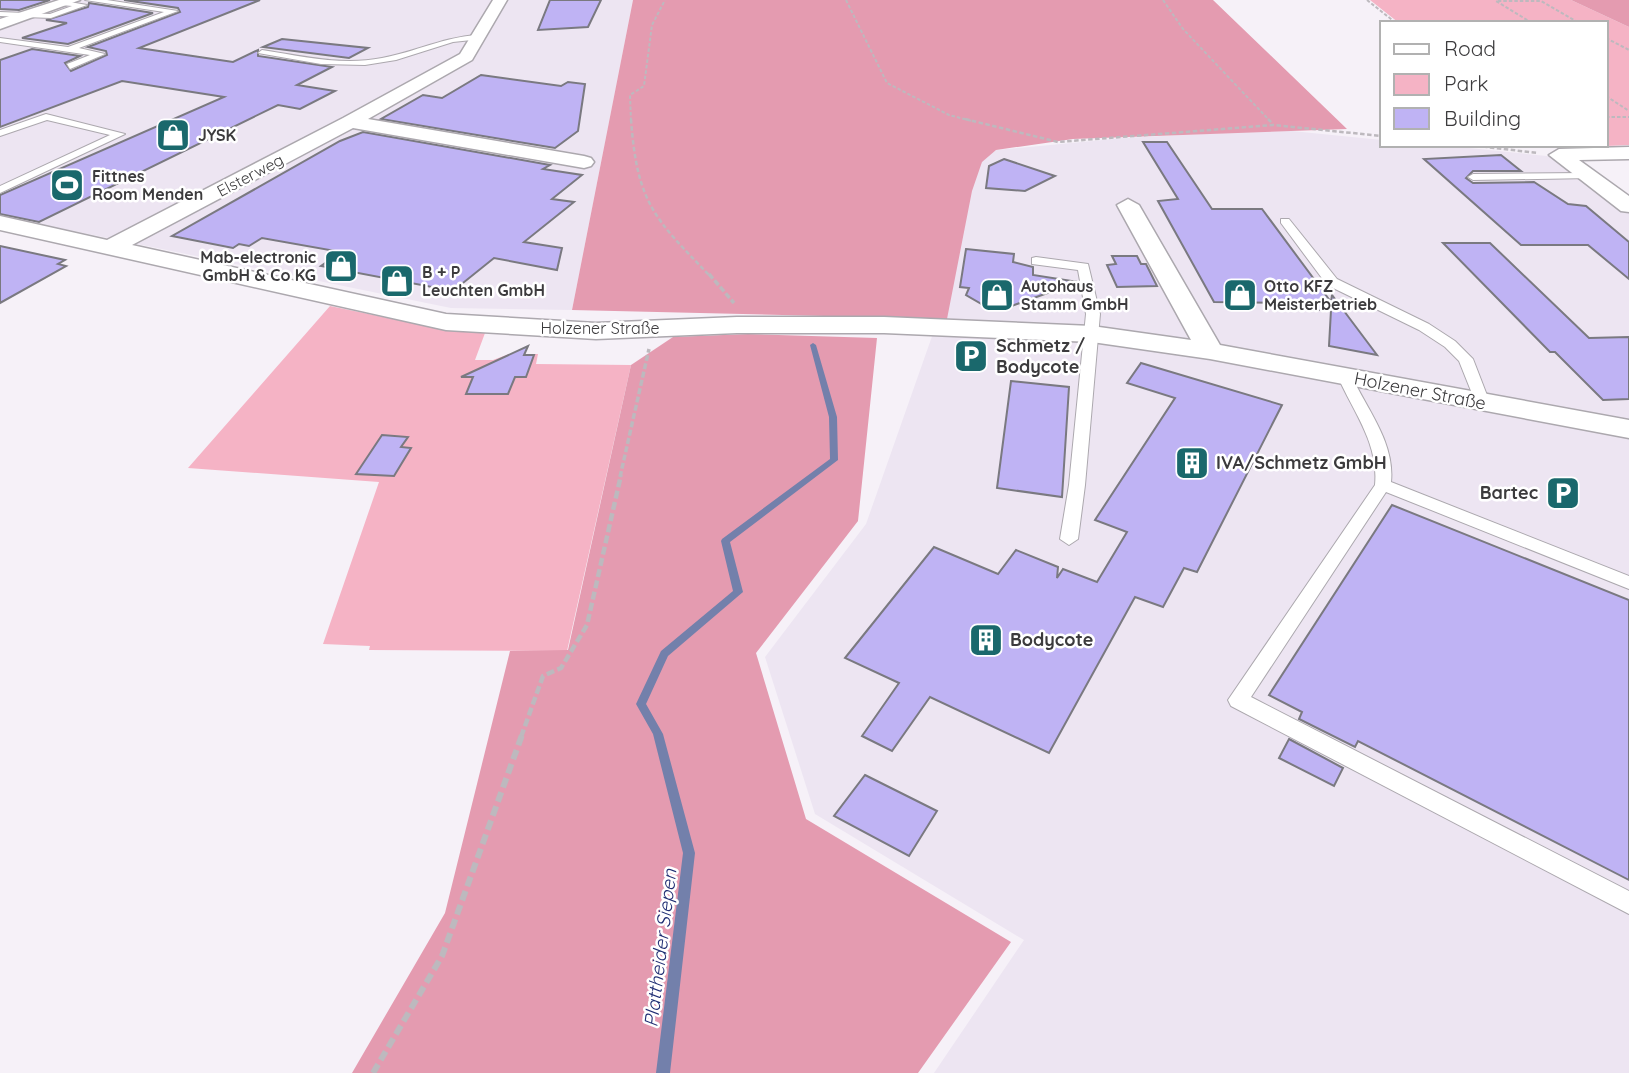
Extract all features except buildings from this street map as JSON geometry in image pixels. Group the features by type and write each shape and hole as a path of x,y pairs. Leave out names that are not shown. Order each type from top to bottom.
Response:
{"street":[{"name":"Elsterweg","path":"113,246 351,122 466,57 500,0"},
{"path":"0,24 69,1"},
{"path":"351,122 584,162"},
{"path":"1559,155 1629,153"},
{"path":"1559,155 1629,206"},
{"path":"1128,205 1210,351"},
{"name":"Holzener Straße","path":"0,223 446,322 596,331 737,325 884,324 1092,334 1210,351 1629,429"}],"lane":[{"path":"67,50 174,11 89,0"},
{"path":"0,14 28,15"},
{"path":"262,53 354,65 399,57 448,38 478,37"},
{"path":"0,40 101,54 70,66"},
{"path":"0,133 46,117 120,134 0,190"},
{"path":"1529,164 1543,172 1587,176"},
{"path":"1473,177 1587,176"},
{"path":"1489,187 1489,183 1499,181 1587,176"},
{"path":"1285,221 1332,282 1424,327 1450,344 1470,367 1482,403"},
{"path":"1036,261 1084,267 1094,314 1069,538"},
{"path":"1345,377 1383,453 1386,469 1384,485 1238,700 1629,903"},
{"path":"1384,485 1629,583"}],"path":[{"path":"665,0 652,25 644,86 630,94 632,141 644,198 676,240 717,280 736,306 737,325"},
{"path":"846,0 887,83 949,115 1058,142 1273,125 1380,136"},
{"path":"1163,0 1183,29 1273,125"},
{"path":"1367,0 1393,21"},
{"path":"1495,1 1529,21"},
{"path":"1495,1 1541,1 1576,21"},
{"path":"1608,39 1629,50"},
{"path":"1608,97 1629,111"},
{"path":"1608,117 1629,117"},
{"path":"1487,147 1559,155"},
{"path":"373,1073 442,957 543,676 561,668 587,625 654,328"}],"shaded area":[{"path":"0,0 633,0 572,310 451,308 0,216"},
{"path":"633,0 1213,0 1347,129 1073,139 996,150 982,162 972,191 947,319 572,310"},
{"path":"1571,0 1629,0 1629,27"},
{"path":"1282,130 1380,140 1380,147 1459,147 1557,157 1629,209 1629,1073 934,1073 1024,940 815,814 765,657 866,524 949,288 977,160 996,150 1124,138"},
{"path":"748,334 877,338 858,521 756,653 806,819 1011,942 918,1073 352,1073 445,913 510,651 568,650 631,365 673,337"}],"green space":[{"path":"1370,0 1571,0 1629,27 1629,145 1608,146 1608,21 1396,21"},
{"path":"330,306 441,329 485,333 475,360 493,360 509,354 538,354 536,364 631,365 567,651 369,650 370,646 323,644 379,482 188,468"}],"waterway":[{"name":"Plattheider Siepen","path":"663,1073 689,853 658,734 641,704 664,654 738,592 725,541 834,460 833,417 813,345"}],"place":[{"name":"JYSK","path":"173,135"},
{"name":"Fittnes Room Menden","path":"67,185"},
{"name":"Mab-electronic GmbH & Co KG","path":"341,266"},
{"name":"B + P Leuchten GmbH","path":"397,281"},
{"name":"Autohaus Stamm GmbH","path":"997,295"},
{"name":"Otto KFZ Meisterbetrieb","path":"1240,295"},
{"name":"Schmetz / Bodycote","path":"971,356"},
{"name":"IVA/Schmetz GmbH","path":"1192,463"},
{"name":"Bartec","path":"1563,493"},
{"name":"Bodycote","path":"986,640"}]}
